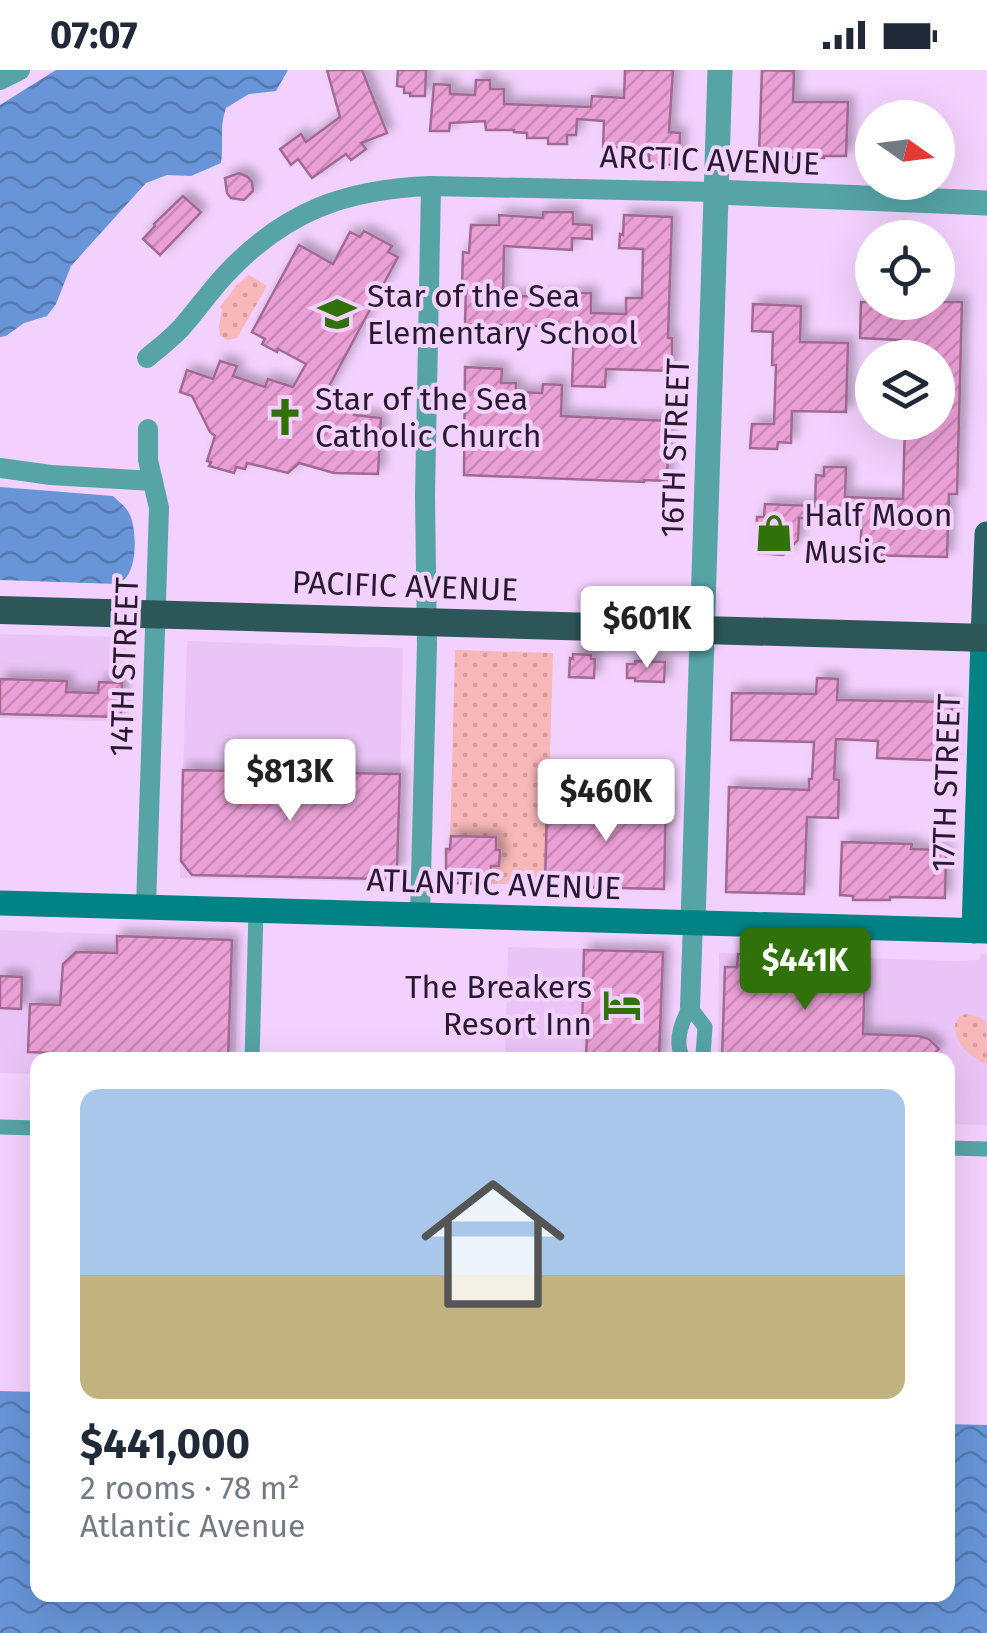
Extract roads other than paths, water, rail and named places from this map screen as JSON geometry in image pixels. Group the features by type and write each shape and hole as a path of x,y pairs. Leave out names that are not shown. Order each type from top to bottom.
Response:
{"highway":[{"name":"PACIFIC AVENUE","path":"0,610 985,638"}],"main road":[{"path":"985,638 987,534"},
{"name":"17TH STREET","path":"981,931 985,638"},
{"name":"ATLANTIC AVENUE","path":"0,903 981,931"}],"street":[{"path":"0,80 20,70"},
{"name":"16TH STREET","path":"679,1052 680,1025 690,1007 720,70"},
{"path":"420,915 431,186"},
{"name":"ARCTIC AVENUE","path":"147,358 182,328 216,284 248,252 300,216 328,202 368,191 431,186 987,203"},
{"name":"14TH STREET","path":"146,907 159,508 148,460 148,430"},
{"path":"0,468 153,481"},
{"path":"252,1052 256,910"},
{"name":"16TH STREET","path":"690,1007 704,1028 703,1052"},
{"path":"0,1127 30,1128"},
{"path":"955,1148 987,1149"}],"water":[{"path":"56,70 288,70 276,91 249,94 226,108 221,163 191,176 167,175 146,183 71,266 47,316 0,337 0,105"},
{"path":"0,487 113,496 128,512 134,528 134,552 128,575 117,584 0,580"},
{"path":"0,1391 30,1392 30,1602 955,1602 955,1424 987,1425 987,1633 0,1633"}],"place":[{"name":"Star of the Sea Elementary School","path":"337,314"},
{"name":"Star of the Sea Catholic Church","path":"285,417"},
{"name":"Half Moon Music","path":"774,533"},
{"name":"The Breakers Resort Inn","path":"622,1005"}]}
